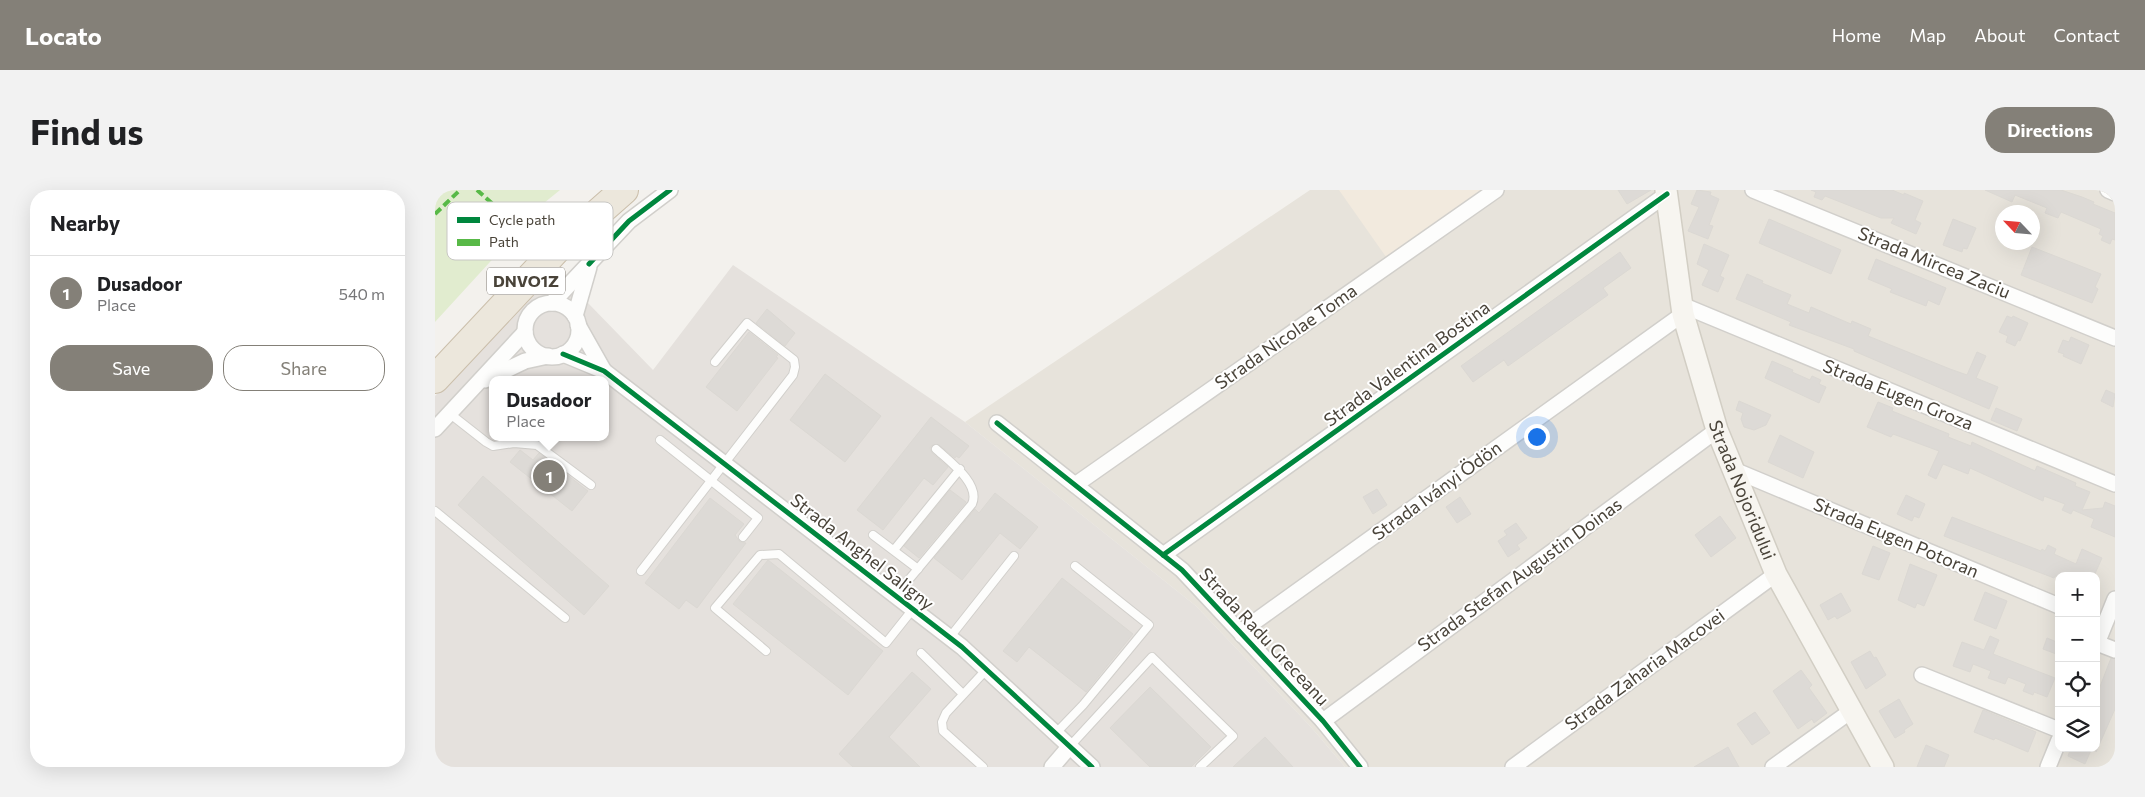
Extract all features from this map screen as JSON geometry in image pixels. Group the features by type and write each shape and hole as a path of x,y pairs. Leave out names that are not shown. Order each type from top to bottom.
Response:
{"highway":[{"name":"DNVO1Z","path":"585,202 600,190"},
{"name":"DNVO1Z","path":"610,202 624,190"},
{"name":"DNVO1Z","path":"435,356 523,260"},
{"name":"DNVO1Z","path":"435,379 547,260"}],"main road":[{"name":"Strada Nojoridului","path":"1667,192 1682,310 1717,430 1776,574 1883,767"}],"street":[{"path":"613,238 629,221 670,190"},
{"name":"Strada Nicolae Toma","path":"1075,485 1496,190"},
{"name":"Strada Mircea Zaciu","path":"1753,190 2115,338"},
{"path":"2108,190 2115,193"},
{"name":"Strada Valentina Bostina","path":"1163,555 1667,192"},
{"path":"552,303 593,260"},
{"path":"494,376 525,361 556,355 570,349 576,342 578,333 576,320 589,264"},
{"path":"552,303 569,309 605,371 556,355 540,354 532,348 525,332 529,315 543,304 552,303"},
{"name":"Strada Eugen Groza","path":"1682,310 2115,484"},
{"name":"Strada Iványi Ödön","path":"1242,635 1247,628 1682,310"},
{"path":"435,429 525,332"},
{"name":"Strada Anghel Saligny","path":"605,371 950,637 987,669 1091,767"},
{"path":"477,384 489,378"},
{"name":"Strada Radu Greceanu","path":"997,424 1181,570 1323,721 1360,767"},
{"name":"Strada Stefan Augustin Doinas","path":"1323,721 1717,430"},
{"name":"Strada Eugen Potoran","path":"1734,470 2055,604"},
{"name":"Strada Zaharia Macovei","path":"1513,767 1776,574"},
{"path":"2100,624 2115,598"},
{"path":"2100,645 2115,650"},
{"path":"1922,675 2055,728"},
{"path":"1773,767 1851,711"},
{"path":"1052,767 1070,746"},
{"path":"2048,767 2055,750"}],"lane":[{"path":"641,571 793,375 795,367 794,360 747,323 715,362"},
{"path":"449,413 493,446 514,443 537,445 591,485"},
{"path":"660,440 758,518 743,537"},
{"path":"895,595 972,504 974,498 974,493 960,469 936,449"},
{"path":"894,550 960,469"},
{"path":"435,511 565,618"},
{"path":"873,535 918,568"},
{"path":"766,651 715,608 760,555 779,554 886,643 913,609"},
{"path":"950,637 1014,556"},
{"path":"1056,733 1083,705 1149,625 1075,566"},
{"path":"921,654 963,694"},
{"path":"1070,746 1152,658 1233,736 1200,767"},
{"path":"983,767 943,731 942,722 963,694 987,669"}],"shaded area":[{"path":"1310,190 2115,190 2115,767 1345,767 1311,727 1196,606 965,422"},
{"path":"1339,190 1496,190 1391,264"},
{"path":"733,265 965,422 1196,606 1311,727 1345,767 435,767 435,396 556,270 653,370"}],"green space":[{"path":"435,190 560,190 545,202 447,202 447,260 492,260 435,322"}],"building":[{"path":"1618,190 1651,190 1627,204"},
{"path":"1697,190 1711,192 1710,195 1719,199 1709,225 1713,226 1708,239 1688,231 1699,207 1691,204"},
{"path":"1811,190 1892,190 1904,195 1904,193 1923,201 1915,220 1921,223 1916,234 1891,223 1894,218 1881,218 1825,196 1822,200 1814,197 1816,192"},
{"path":"1985,190 2061,190 2082,197 2115,213 2115,240 2112,239 2110,244 2101,240 2103,236 2099,234 2101,229 2061,212 2058,218 2045,213 2047,208 2015,195 2012,202"},
{"path":"1769,219 1841,250 1831,274 1759,243"},
{"path":"1953,219 1976,228 1967,249 1963,248 1962,252 1943,245"},
{"path":"1704,244 1729,255 1720,276 1724,278 1718,292 1702,285 1709,270 1697,264"},
{"path":"2031,250 2040,250 2101,274 2095,287 2098,289 2092,303 2021,275"},
{"path":"1620,252 1631,268 1603,288 1608,295 1508,366 1504,360 1473,382 1461,366"},
{"path":"1876,259 1946,288 1939,305 1928,300 1926,306 1890,292 1892,289 1868,279"},
{"path":"1747,274 1763,281 1762,283 1791,295 1787,304 1809,313 1811,307 1851,324 1852,321 1871,329 1868,336 1967,375 1977,352 1986,356 1976,378 1998,387 1989,409 1854,351 1854,349 1789,325 1791,322 1736,299"},
{"path":"767,309 795,333 785,346 756,323"},
{"path":"2007,316 2012,318 2013,316 2028,323 2020,341 2018,340 2015,346 2006,342 2008,336 1999,332"},
{"path":"749,332 778,355 776,357 778,358 737,411 706,387"},
{"path":"2071,337 2089,345 2081,364 2058,352 2063,340 2069,342"},
{"path":"1772,361 1810,380 1812,376 1821,380 1819,384 1826,387 1819,403 1765,378"},
{"path":"825,374 881,416 845,462 790,420"},
{"path":"2106,390 2115,394 2113,407 2101,401"},
{"path":"1739,401 1771,415 1766,425 1754,430 1744,427 1741,419 1743,413 1736,410"},
{"path":"1878,402 1893,408 1892,411 1949,434 1948,437 1971,446 1972,442 2035,471 2037,466 2076,483 2075,486 2090,492 2082,510 2103,508 2105,502 2115,506 2115,537 2091,527 2094,519 2073,510 2071,514 2062,510 2065,504 2044,496 2043,501 1970,468 1968,474 1943,464 1936,479 1928,475 1939,451 1893,434 1891,437 1867,427"},
{"path":"1996,408 2022,419 2017,431 1991,420"},
{"path":"931,417 969,446 959,458 956,456 955,458 939,445 932,445 930,448 932,453 948,467 933,485 924,478 883,530 857,510"},
{"path":"1780,435 1814,452 1803,478 1768,462"},
{"path":"520,450 533,460 539,453 588,491 572,511 510,462"},
{"path":"483,476 609,586 584,615 458,505"},
{"path":"1377,489 1387,505 1373,514 1363,497"},
{"path":"950,490 966,502 919,558 904,546"},
{"path":"995,493 1038,527 1020,549 1000,533 962,580 934,558 975,509 979,513"},
{"path":"1906,495 1925,504 1919,518 1914,516 1912,521 1897,514"},
{"path":"1460,497 1471,514 1457,523 1446,507"},
{"path":"710,498 744,524 735,535 740,542 746,543 697,608 686,600 679,609 645,583"},
{"path":"1720,516 1736,538 1711,557 1695,535"},
{"path":"1952,517 2041,551 2042,549 2045,551 2048,545 2056,549 2054,554 2076,564 2082,549 2102,558 2096,572 2055,572 2054,578 1944,536"},
{"path":"1516,523 1527,538 1517,545 1520,549 1508,557 1498,541 1507,535 1504,531"},
{"path":"1873,546 1890,553 1879,580 1862,574"},
{"path":"768,560 883,651 848,695 733,604"},
{"path":"1910,564 1937,575 1924,606 1917,603 1915,608 1898,600"},
{"path":"1062,578 1133,634 1086,692 1029,647 1017,662 1003,651"},
{"path":"1985,592 2007,601 1996,629 1974,620"},
{"path":"1841,593 1851,611 1837,619 1835,616 1828,620 1820,605"},
{"path":"1990,636 1999,640 1993,654 2055,678 2047,697 2034,692 2033,695 2023,691 2026,684 2008,677 2005,684 1988,678 1991,671 1973,664 1970,672 1953,666 1962,642 1984,650"},
{"path":"2047,638 2055,641 2055,654 2043,649"},
{"path":"1870,651 1874,658 1876,657 1886,675 1866,689 1851,662"},
{"path":"2111,658 2115,659 2115,709 2100,743 2100,707 2100,687"},
{"path":"1801,670 1812,685 1809,688 1827,713 1814,723 1812,719 1798,729 1773,691"},
{"path":"912,672 931,689 889,737 920,767 853,767 839,754"},
{"path":"1150,687 1211,747 1191,767 1150,767 1110,728"},
{"path":"1899,699 1913,724 1895,738 1879,711"},
{"path":"1983,710 2036,732 2028,752 1995,738 1994,740 1974,732"},
{"path":"1755,712 1770,733 1752,745 1737,724"},
{"path":"1265,737 1293,767 1233,767"},
{"path":"1926,745 1949,755 1944,767 1917,767"},
{"path":"1728,747 1739,767 1694,767"},
{"path":"2070,752 2090,752 2085,764 2068,756"}],"marked path":[{"path":"448,202 460,190"},
{"path":"477,190 490,202"},
{"path":"435,214 447,202"}],"cycle path":[{"path":"613,238 629,221 670,190"},
{"path":"1163,555 1667,194"},
{"path":"589,264 593,260"},
{"path":"563,354 604,371 962,647 1092,767"},
{"path":"997,423 1182,570 1323,721 1360,767"}],"place":[{"name":"Dusadoor","path":"549,476"}]}
